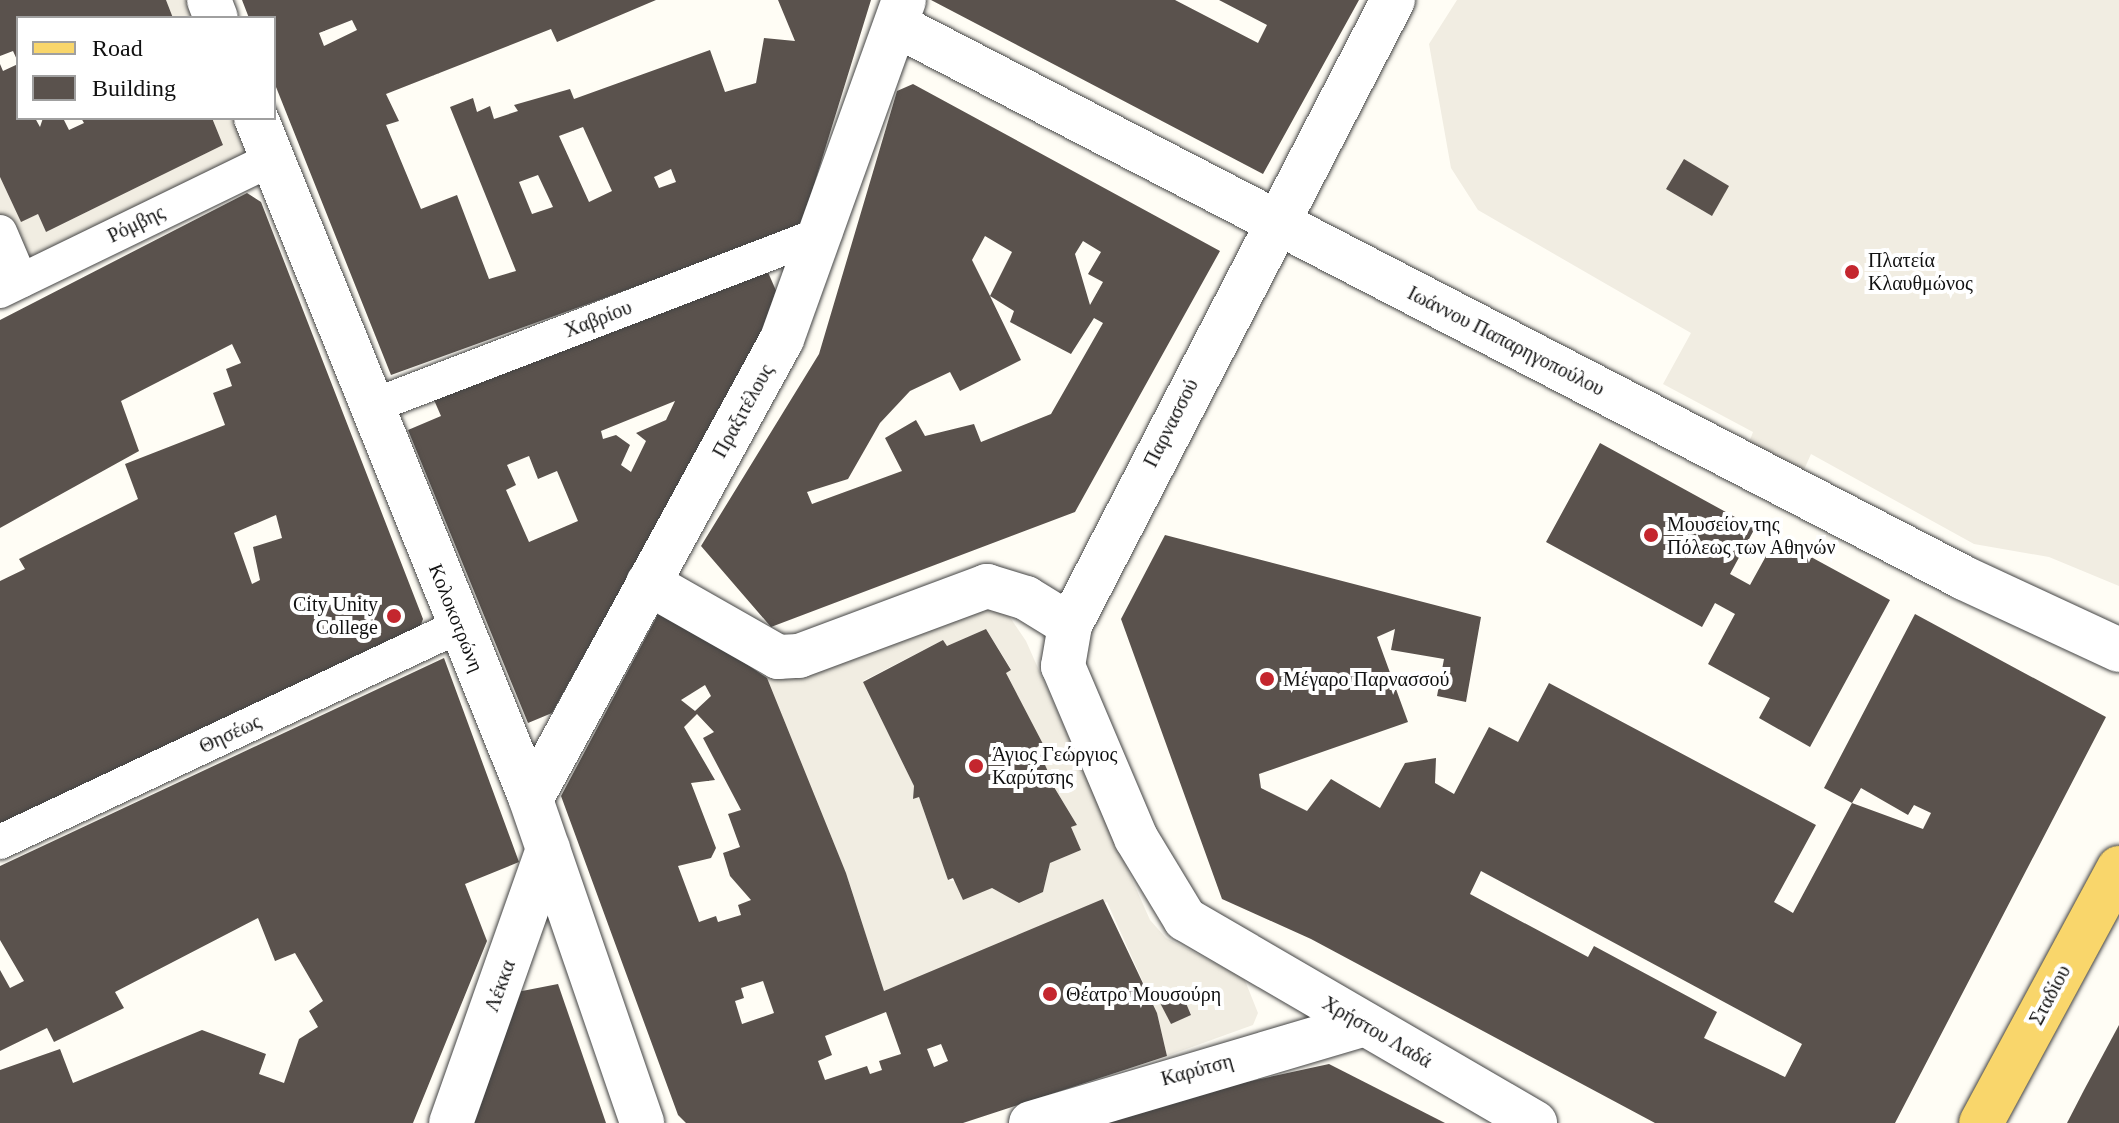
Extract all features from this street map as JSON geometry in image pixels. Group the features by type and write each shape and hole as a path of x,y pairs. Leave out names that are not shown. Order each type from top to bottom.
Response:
{"main road":[{"name":"Σταδίου","path":"1981,1123 2119,868"}],"street":[{"name":"Παρνασσού","path":"1070,625 1273,221 1393,0"},
{"name":"Ιωάννου Παπαρηγοπούλου","path":"900,12 1273,221 1964,578 2119,650"},
{"name":"Πραξιτέλους","path":"531,799 782,339 826,232 900,12"},
{"name":"Κολοκοτρώνη","path":"257,120 370,407 531,799 642,1123"},
{"name":"Ρόμβης","path":"10,286 272,159"},
{"path":"0,232 10,286"},
{"name":"Χαβρίου","path":"370,407 826,232"},
{"path":"648,583 778,657 799,656 987,586 1026,598 1070,625"},
{"name":"Χρήστου Λαδά","path":"1070,625 1066,680 1136,838 1178,912 1219,942 1365,1024 1516,1119"},
{"name":"Θησέως","path":"0,842 459,626"},
{"name":"Λέκκα","path":"451,1123 548,849"},
{"name":"Καρύτση","path":"1031,1123 1365,1024"}],"shaded area":[{"path":"166,0 187,0 193,16 172,16"},
{"name":"Πλατεία Κλαυθμώνος","path":"1457,0 2119,0 2119,586 2049,557 1974,544 1811,454 1803,472 1748,445 1753,432 1663,384 1691,333 1478,210 1451,168 1429,44"},
{"path":"213,120 237,120 250,154 0,277 0,177 21,221 38,214 46,232 223,145"},
{"path":"987,606 1007,613 1026,641 1150,920 1166,938 1244,978 1258,1013 1253,1025 1167,1056 1157,1013 1107,902 884,991 846,873 763,672","holes":["986,629 1011,669 1006,673 1042,744 1037,747 1050,776 1055,774 1054,787 1077,825 1071,827 1081,850 1050,863 1043,892 1020,903 992,888 948,880 919,797 913,799 914,786 863,681 943,640 947,646","1180,989 1191,1014 1171,1024 1159,999"]}],"building":[{"path":"0,0 166,0 172,16 16,16 16,58 13,51 0,56"},
{"path":"242,0 656,0 557,42 551,29 386,94 399,121 386,125 421,209 457,195 489,279 516,271 450,107 473,98 477,112 490,106 494,119 518,111 514,105 570,89 574,99 710,50 725,92 756,83 764,38 795,41 778,0 871,0 801,227 391,375 276,87 276,16 248,16","holes":["352,20 357,30 324,46 319,33","583,127 612,191 589,202 559,136","671,169 676,182 659,188 654,177","538,175 553,207 532,214 519,182"]},
{"path":"931,0 1175,0 1258,43 1267,25 1219,0 1359,0 1263,174"},
{"path":"0,64 3,71 16,65 16,120 36,120 40,127 42,120 64,120 69,130 84,123 82,120 213,120 223,145 46,232 38,214 21,222 0,177"},
{"path":"913,84 1220,251 1075,512 771,627 701,546 819,354 897,91","holes":["985,236 1012,252 990,296 972,260","1083,241 1101,252 1088,274 1103,282 1090,305 1075,254","990,296 1014,311 1010,322 1071,354 1094,318 1103,323 1051,414 981,442 974,424 925,436 916,420 885,438 902,471 812,504 807,492 848,479 880,423 910,391 950,372 960,391 1021,360"]},
{"path":"1684,159 1729,186 1712,216 1666,189"},
{"path":"247,193 261,202 423,619 419,630 0,826 0,581 25,569 19,559 138,499 125,464 225,425 213,393 232,386 226,369 241,363 232,344 121,401 139,451 0,528 0,320","holes":["276,515 282,538 253,547 260,580 252,584 234,533"]},
{"path":"767,270 781,302 552,713 528,723 408,430 441,416 434,400","holes":["675,401 666,420 636,433 646,441 631,472 621,465 630,445 616,435 603,439 601,431","529,456 538,479 557,471 578,521 529,542 506,490 516,485 507,465"]},
{"path":"1600,443 1755,528 1730,574 1750,585 1776,538 1890,600 1810,747 1759,718 1770,698 1708,664 1735,614 1715,603 1702,627 1546,542"},
{"path":"1165,535 1481,617 1466,702 1437,696 1444,659 1391,650 1395,629 1377,637 1408,722 1259,774 1261,788 1307,811 1331,779 1380,808 1405,763 1436,758 1435,783 1454,794 1489,727 1518,742 1549,683 1816,825 1774,902 1793,913 1852,803 1824,788 1915,614 2106,717 1895,1123 1655,1123 1311,939 1222,899 1121,619","holes":["1861,788 1908,815 1914,805 1931,813 1923,829 1852,803","1481,871 1802,1044 1785,1077 1704,1038 1717,1012 1594,946 1588,957 1470,894"]},
{"path":"662,607 767,678 846,873 884,991 1103,899 1157,1013 1167,1056 963,1123 686,1123 678,1115 561,796","holes":["705,685 711,696 695,711 681,700","697,714 714,732 703,738 741,810 728,814 740,847 723,853 730,876 751,900 738,905 741,915 718,922 716,916 699,922 678,866 711,858 716,848 691,783 715,780 684,727","763,981 774,1013 742,1024 735,1001 744,998 741,988","886,1012 901,1054 879,1061 882,1070 870,1074 867,1066 825,1080 818,1061 832,1055 825,1036","941,1044 948,1061 934,1067 927,1049"]},
{"name":"Άγιος Γεώργιος Καρύτσης","path":"986,629 1011,670 1006,673 1043,744 1037,747 1050,776 1055,773 1054,787 1077,825 1071,827 1081,850 1050,863 1043,892 1019,903 992,888 963,900 953,878 948,880 919,797 913,799 914,786 863,682 943,640 947,646"},
{"path":"444,658 519,862 465,884 487,941 413,1123 0,1123 0,1070 60,1049 73,1083 202,1030 266,1054 259,1074 284,1083 299,1039 318,1027 309,1011 323,1001 295,953 275,961 258,918 115,992 124,1008 54,1042 47,1028 0,1051 0,970 10,988 24,981 0,940 0,866"},
{"path":"558,984 606,1123 467,1123 517,992"},
{"path":"1180,989 1191,1015 1171,1024 1158,999"},
{"path":"2119,1025 2119,1123 2067,1123 2084,1090"},
{"path":"1329,1064 1445,1123 1089,1123 1136,1106"}],"place":[{"name":"Πλατεία Κλαυθμώνος","path":"1852,272"},
{"name":"Μουσείον της Πόλεως των Αθηνών","path":"1651,535"},
{"name":"City Unity College","path":"394,616"},
{"name":"Μέγαρο Παρνασσού","path":"1267,679"},
{"name":"Άγιος Γεώργιος Καρύτσης","path":"976,766"},
{"name":"Θέατρο Μουσούρη","path":"1050,994"}]}
